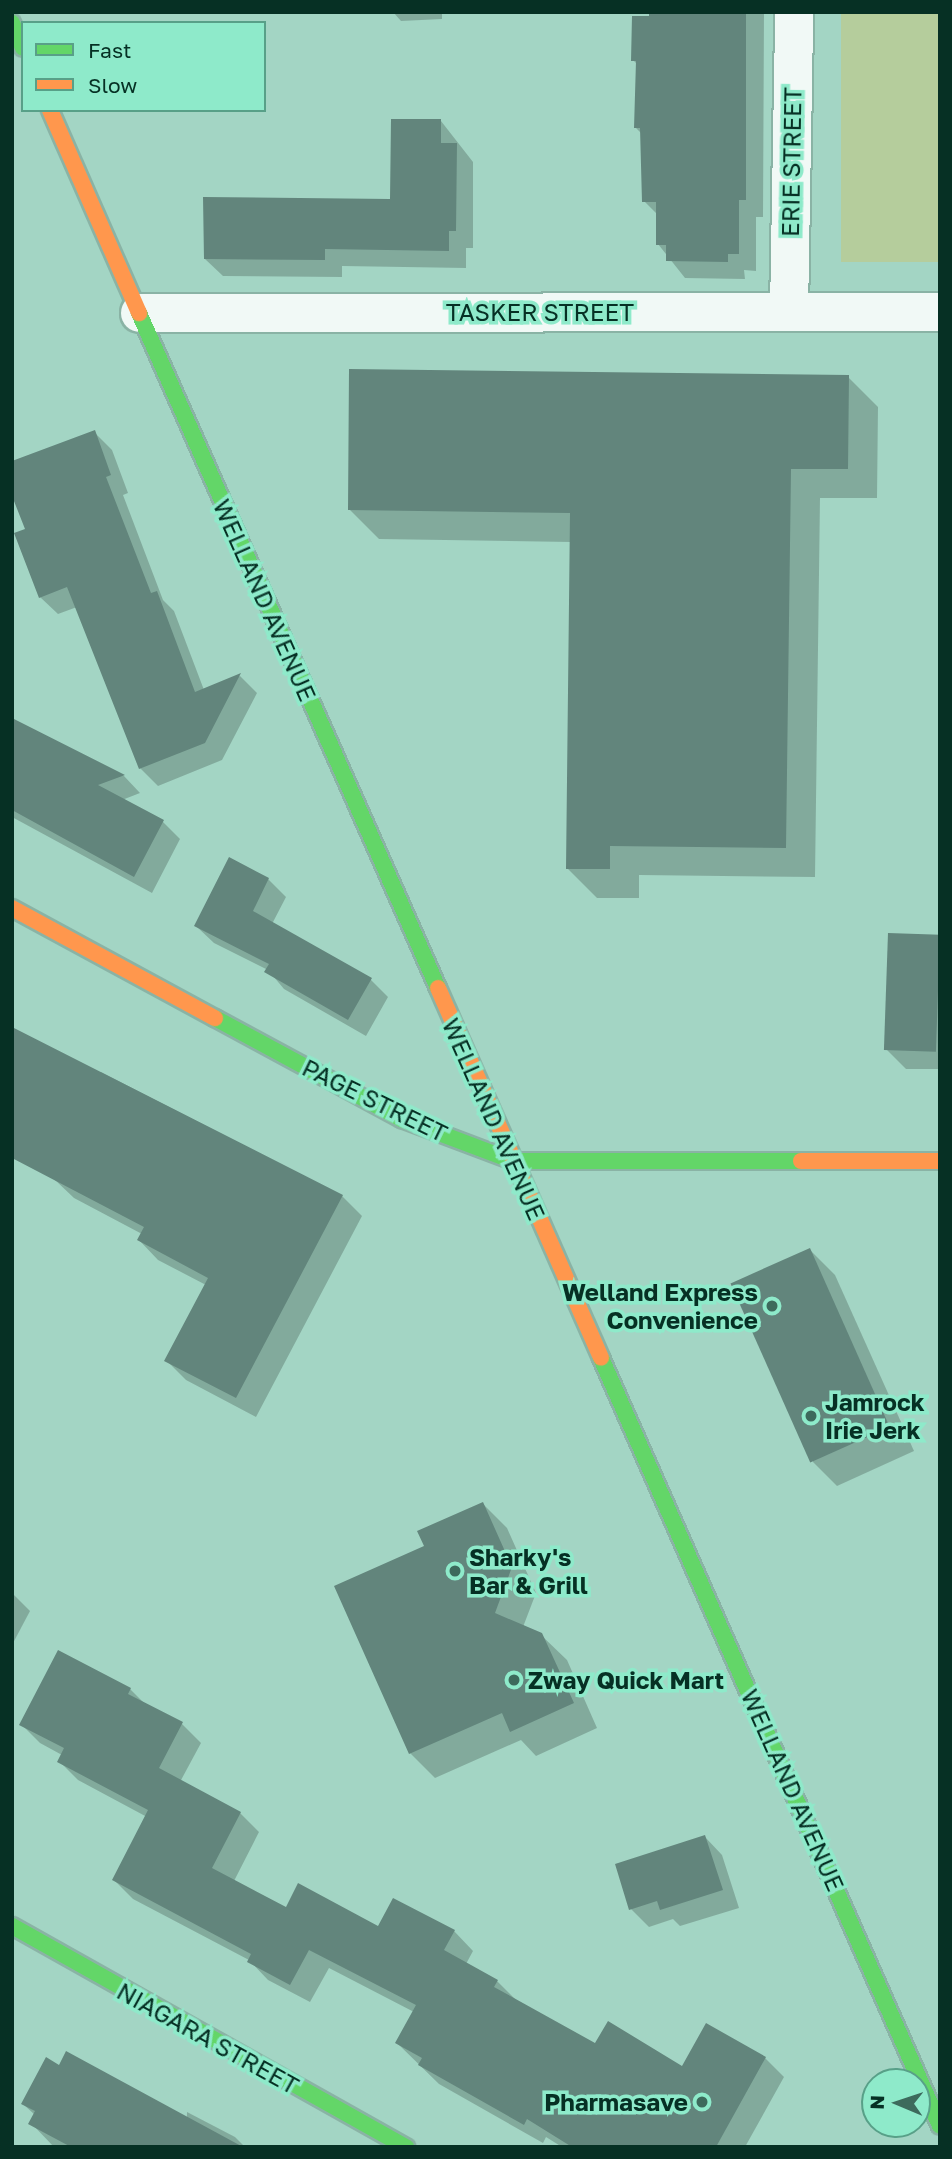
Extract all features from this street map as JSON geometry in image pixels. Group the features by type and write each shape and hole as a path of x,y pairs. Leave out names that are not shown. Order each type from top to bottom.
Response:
{"main road":[{"path":"12,23 21,43"},
{"name":"WELLAND AVENUE","path":"51,112 915,2068"},
{"name":"PAGE STREET","path":"12,908 402,1119 513,1161 940,1161"},
{"name":"NIAGARA STREET","path":"12,1926 405,2147"},
{"name":"WELLAND AVENUE","path":"931,2105 940,2126"}],"street":[{"name":"ERIE STREET","path":"789,312 794,12"},
{"name":"TASKER STREET","path":"139,313 940,313"}],"green space":[{"path":"841,12 940,12 940,262 841,262"}],"building":[{"path":"649,12 746,12 746,200 739,200 739,254 728,254 728,262 666,261 666,245 656,245 656,202 642,202 640,128 634,128 636,61 631,61 632,16 649,16"},
{"path":"391,119 441,119 441,143 457,143 456,231 449,231 449,251 325,249 325,260 204,259 203,197 390,199"},
{"path":"349,369 849,375 848,469 791,469 786,848 610,846 610,869 566,869 570,513 348,510"},
{"path":"95,430 111,475 106,477 151,593 157,591 195,692 241,673 205,743 139,769 67,587 39,598 14,533 25,529 12,496 12,461"},
{"path":"12,718 125,775 98,785 164,820 134,877 12,810"},
{"path":"229,857 269,878 253,911 372,978 348,1020 264,972 269,964 194,926"},
{"path":"888,933 940,935 936,1052 884,1050"},
{"path":"12,1027 343,1195 236,1398 164,1361 208,1278 137,1240 144,1227 12,1158"},
{"path":"810,1248 890,1427 810,1462 731,1283"},
{"path":"483,1502 512,1567 495,1613 542,1633 574,1703 510,1732 502,1713 409,1754 334,1586 424,1546 417,1531"},
{"path":"58,1650 131,1688 128,1694 183,1722 159,1768 241,1812 212,1868 286,1907 298,1883 378,1926 393,1898 455,1930 444,1950 498,1980 494,1987 595,2043 608,2021 682,2066 706,2023 766,2057 716,2147 572,2147 527,2119 524,2125 418,2065 422,2058 395,2043 416,2005 309,1950 290,1985 247,1962 251,1954 112,1880 148,1810 57,1762 64,1748 19,1725"},
{"path":"705,1835 723,1890 660,1910 657,1901 629,1910 615,1864"},
{"path":"66,2051 243,2147 71,2147 28,2124 35,2111 21,2104 46,2057 59,2065"}],"traffic: fast":[{"path":"12,23 21,43"},
{"path":"139,313 438,988"},
{"path":"215,1018 402,1119 513,1161 801,1161"},
{"path":"601,1358 940,2126"},
{"path":"12,1926 406,2147"}],"traffic: slow":[{"path":"51,112 139,313"},
{"path":"12,908 215,1018"},
{"path":"438,988 601,1358"},
{"path":"801,1161 940,1161"}],"place":[{"name":"Welland Express Convenience","path":"772,1306"},
{"name":"Jamrock Irie Jerk","path":"811,1416"},
{"name":"Sharky's Bar & Grill","path":"455,1571"},
{"name":"Zway Quick Mart","path":"514,1680"},
{"name":"Pharmasave","path":"702,2102"}]}
